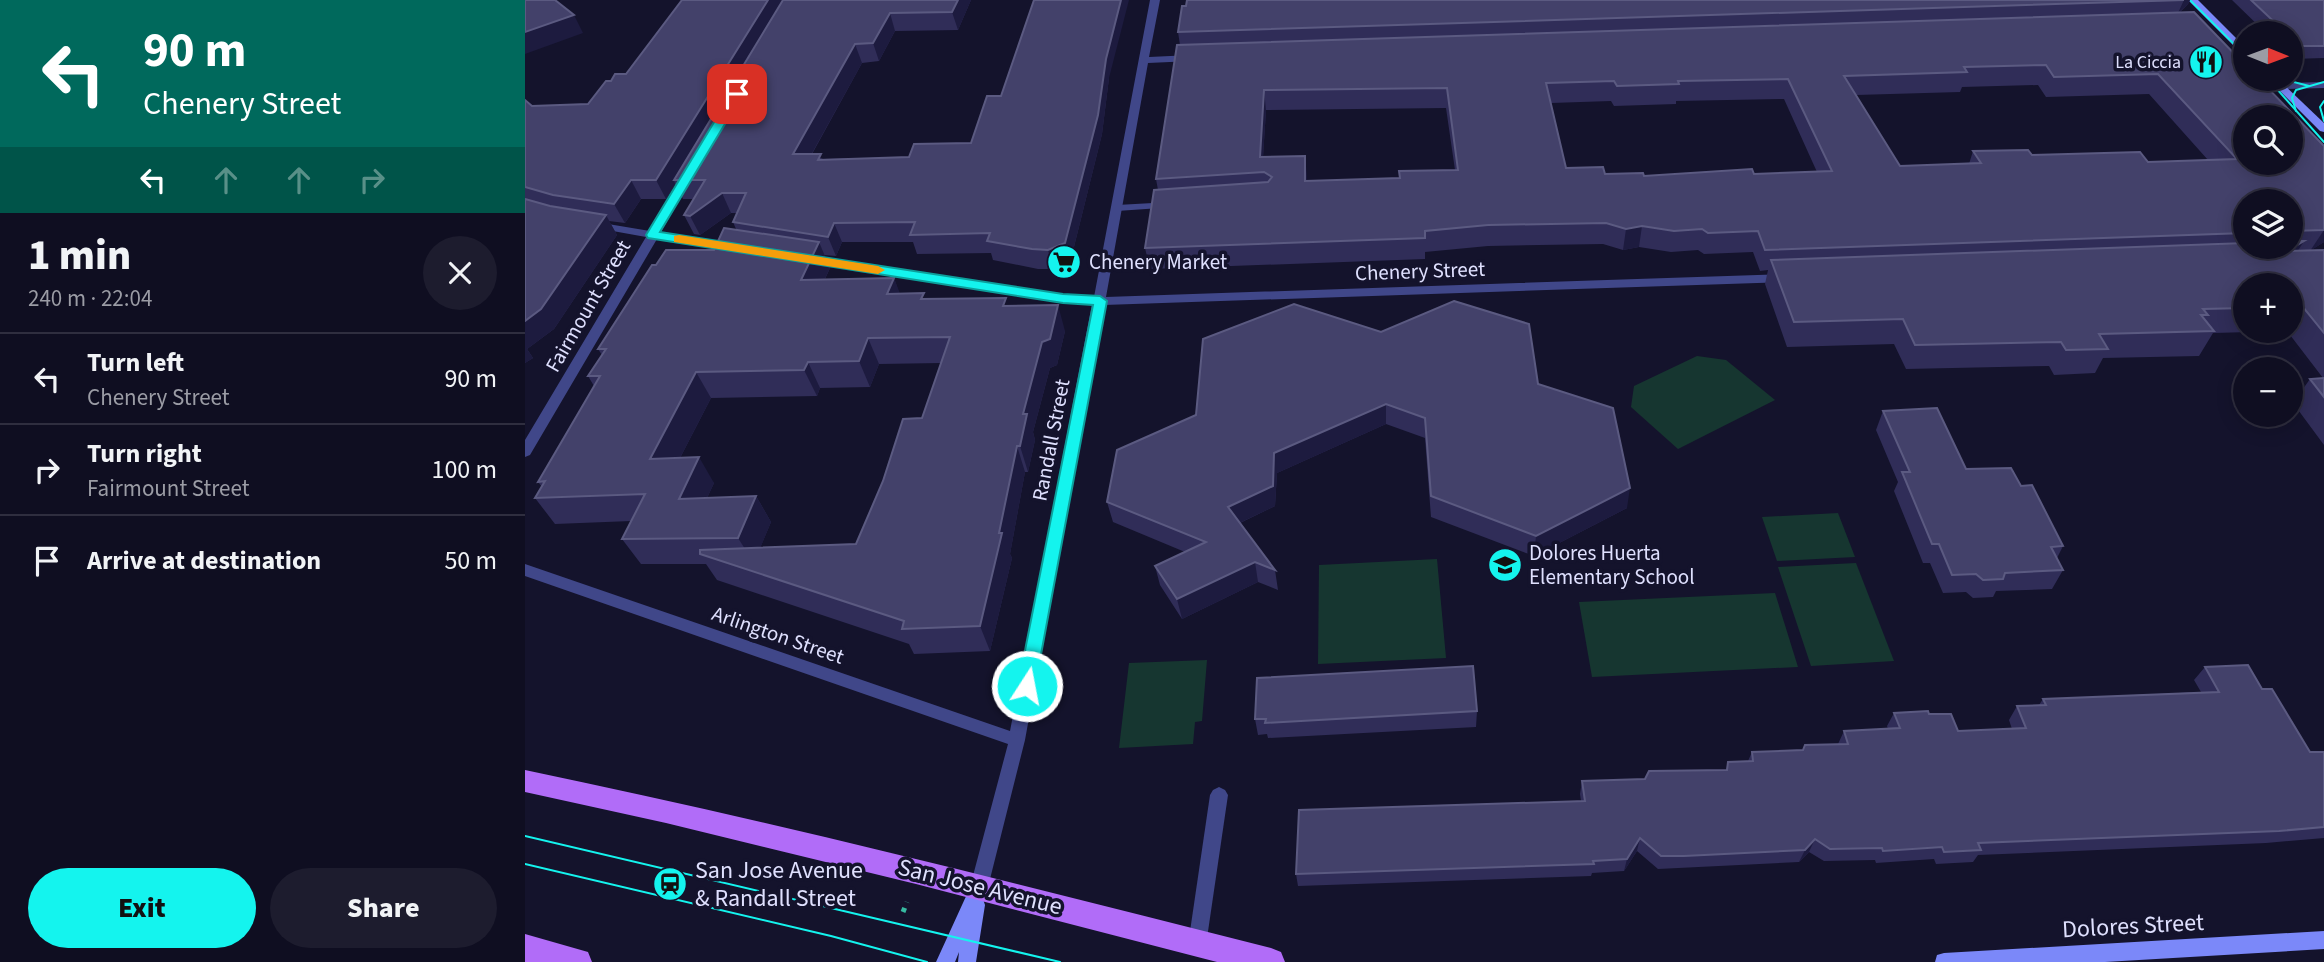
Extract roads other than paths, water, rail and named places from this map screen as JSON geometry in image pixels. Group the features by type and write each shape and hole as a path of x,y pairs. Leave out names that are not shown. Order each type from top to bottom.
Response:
{"main road":[{"path":"2193,0 2233,40"},
{"path":"2285,91 2324,129"},
{"name":"San Jose Avenue","path":"525,781 666,811 1271,962"},
{"name":"Randall Street","path":"945,962 979,887"},
{"name":"Randall Street","path":"967,962 979,887"},
{"name":"Dolores Street","path":"1944,962 2324,940"},
{"path":"525,948 578,962"}],"street":[{"name":"Randall Street","path":"979,887 1017,740 1154,0"},
{"path":"2205,25 2218,25"},
{"path":"1144,60 1199,58"},
{"path":"2303,84 2324,85"},
{"name":"Fairmount Street","path":"525,452 695,164"},
{"path":"1117,208 1181,205"},
{"path":"586,224 753,250"},
{"name":"Chenery Street","path":"793,257 1063,298 1100,301 1795,277"},
{"name":"Arlington Street","path":"525,570 1017,740"},
{"path":"1198,945 1219,795"}],"tram line":[{"path":"2190,0 2233,43"},
{"path":"2294,105 2292,98 2296,90 2324,82"},
{"path":"2303,84 2309,86"},
{"path":"2279,91 2291,105"},
{"path":"2324,101 2320,107 2324,121"},
{"path":"2303,118 2324,142"},
{"path":"525,836 1060,962"},
{"path":"525,864 831,936 927,962"}],"place":[{"name":"La Ciccia","path":"2206,62"},
{"name":"Chenery Market","path":"1064,262"},
{"name":"Dolores Huerta Elementary School","path":"1505,565"},
{"name":"San Jose Avenue & Randall Street","path":"670,884"}]}
